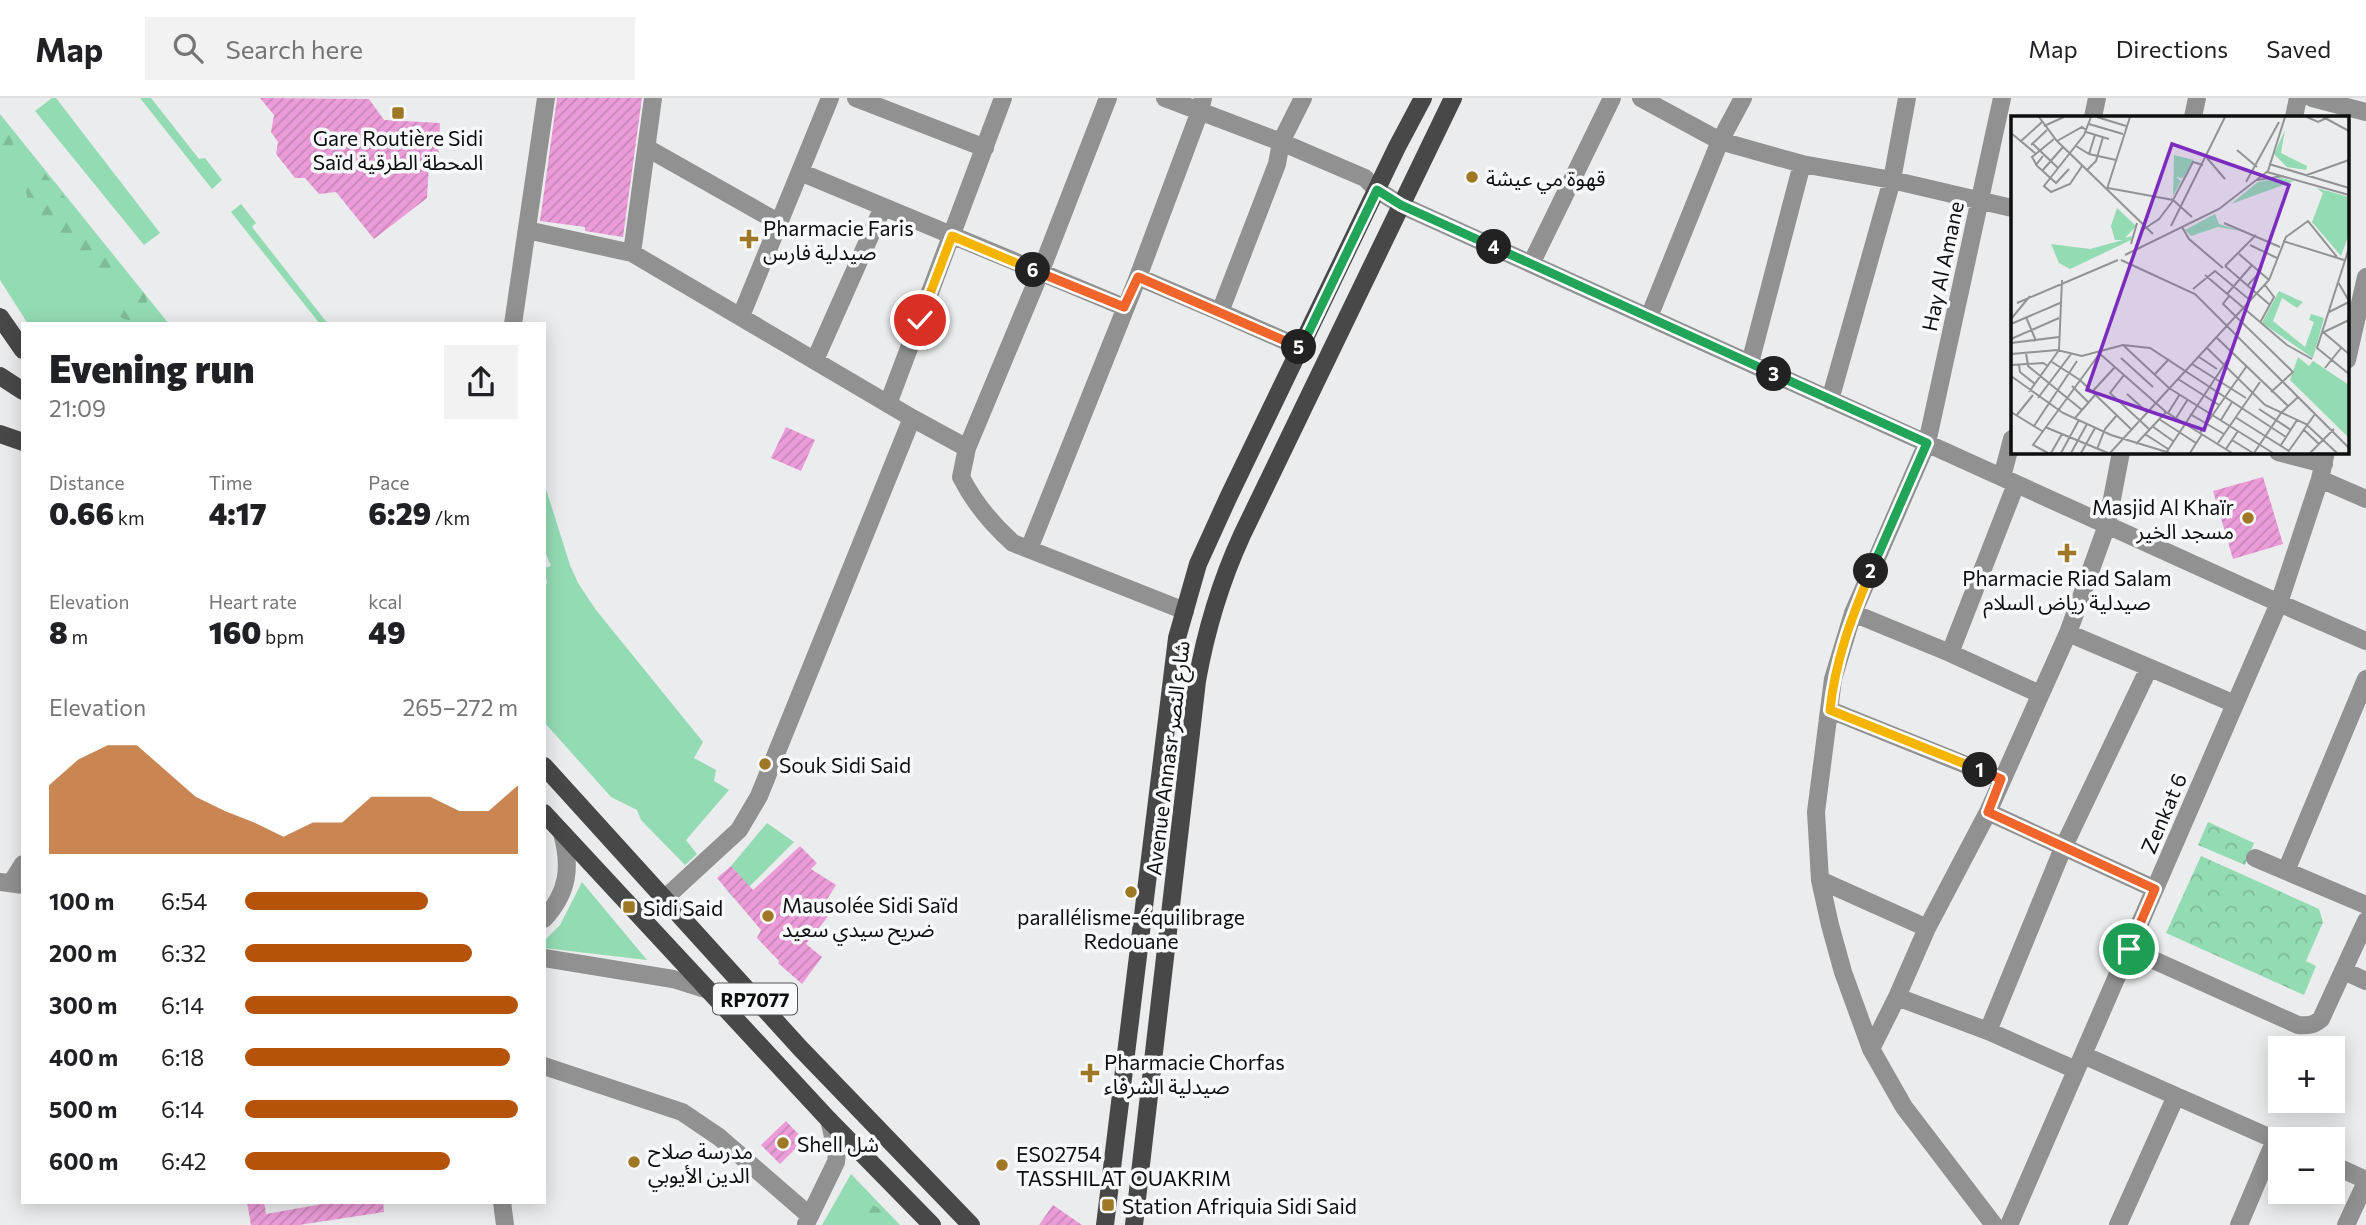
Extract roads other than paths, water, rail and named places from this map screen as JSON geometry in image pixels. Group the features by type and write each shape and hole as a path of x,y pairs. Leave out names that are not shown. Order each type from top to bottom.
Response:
{"main road":[{"name":"Avenue Annasr شارع النصر","path":"1105,1225 1177,638 1198,564 1228,498 1423,98"},
{"name":"Avenue Annasr شارع النصر","path":"1135,1225 1197,681 1206,635 1223,578 1242,536 1453,98"},
{"path":"0,317 21,347"},
{"path":"0,376 21,390"},
{"path":"0,434 21,441"},
{"name":"RP7077","path":"546,768 800,1048 971,1225"},
{"name":"RP7077","path":"546,815 830,1120 932,1225"}],"street":[{"path":"513,322 546,98"},
{"path":"632,253 653,98"},
{"path":"741,316 830,98"},
{"path":"856,98 985,148"},
{"path":"888,404 1003,98"},
{"path":"1108,98 1040,273 967,448 961,477 968,491 1003,534 1013,542 1185,611"},
{"path":"1165,98 1202,105 1365,178 1377,190 1401,205 2366,640"},
{"path":"1220,312 1277,164 1281,142 1303,98"},
{"path":"1531,264 1612,98"},
{"path":"1641,98 1720,141 1802,164 1892,180 2011,208"},
{"path":"1649,317 1720,141 1743,98"},
{"path":"1830,400 1892,180 1907,98"},
{"name":"Hay Al Amane","path":"1994,1225 1905,1107 1871,1049 1843,972 1820,880 1815,813 1833,679 1853,613 1927,443 2002,98"},
{"path":"2093,116 2097,98"},
{"path":"2193,116 2197,98"},
{"path":"2294,116 2298,98"},
{"path":"2312,98 2366,112"},
{"path":"1029,549 1138,277 1202,105"},
{"path":"647,148 778,222"},
{"path":"1749,363 1802,164"},
{"path":"800,172 1124,307"},
{"path":"815,360 883,207"},
{"path":"527,230 632,253 967,448"},
{"path":"1138,277 1301,348"},
{"path":"2348,355 2361,284"},
{"path":"664,899 739,830 759,796 861,550 912,418"},
{"path":"1950,653 2009,481 2011,453"},
{"path":"1871,1049 1927,928 1988,812 2068,633 2107,525 2121,453"},
{"path":"2281,453 2323,465 2366,499"},
{"name":"Zenkat 6","path":"2009,1225 2279,603 2323,465"},
{"path":"1853,613 2040,694"},
{"path":"2068,633 2235,704"},
{"path":"1988,1031 2063,848 2149,668"},
{"path":"2286,871 2366,679"},
{"path":"1830,710 2001,779"},
{"path":"1988,812 2155,889"},
{"path":"546,916 559,897 566,876 569,859 562,833"},
{"path":"2255,858 2366,905"},
{"path":"11,883 21,867"},
{"path":"1820,880 1927,928"},
{"path":"2129,949 2298,1026 2314,1024 2321,1019 2366,921"},
{"path":"546,958 673,979 708,990"},
{"path":"2344,971 2366,981"},
{"path":"1897,997 2176,1096 2268,1137"},
{"path":"546,1067 682,1112 719,1137 808,1220 836,1162 837,1153 830,1120"},
{"path":"2118,1225 2176,1096"},
{"path":"2239,1225 2268,1163"},
{"path":"2345,1171 2366,1181 2346,1225"},
{"path":"502,1204 505,1225"}],"place":[{"name":"Gare Routière Sidi Saïd المحطة الطرقية","path":"398,113"},
{"name":"قهوة مي عيشة","path":"1472,177"},
{"name":"Pharmacie Faris صيدلية فارس","path":"749,239"},
{"name":"Masjid Al Khaïr مسجد الخير","path":"2248,518"},
{"name":"Pharmacie Riad Salam صيدلية رياض السلام","path":"2067,553"},
{"name":"Souk Sidi Said","path":"765,764"},
{"name":"parallélisme-équilibrage Redouane","path":"1131,892"},
{"name":"Sidi Said","path":"629,907"},
{"name":"Mausolée Sidi Saïd ضريح سيدي سعيد","path":"768,916"},
{"name":"Pharmacie Chorfas صيدلية الشرفاء","path":"1090,1073"},
{"name":"Shell شل","path":"783,1143"},
{"name":"مدرسة صلاح الدين الأيوبي","path":"634,1162"},
{"name":"ES02754 TASSHILAT OUAKRIM","path":"1002,1165"},
{"name":"Station Afriquia Sidi Said","path":"1108,1205"}]}
